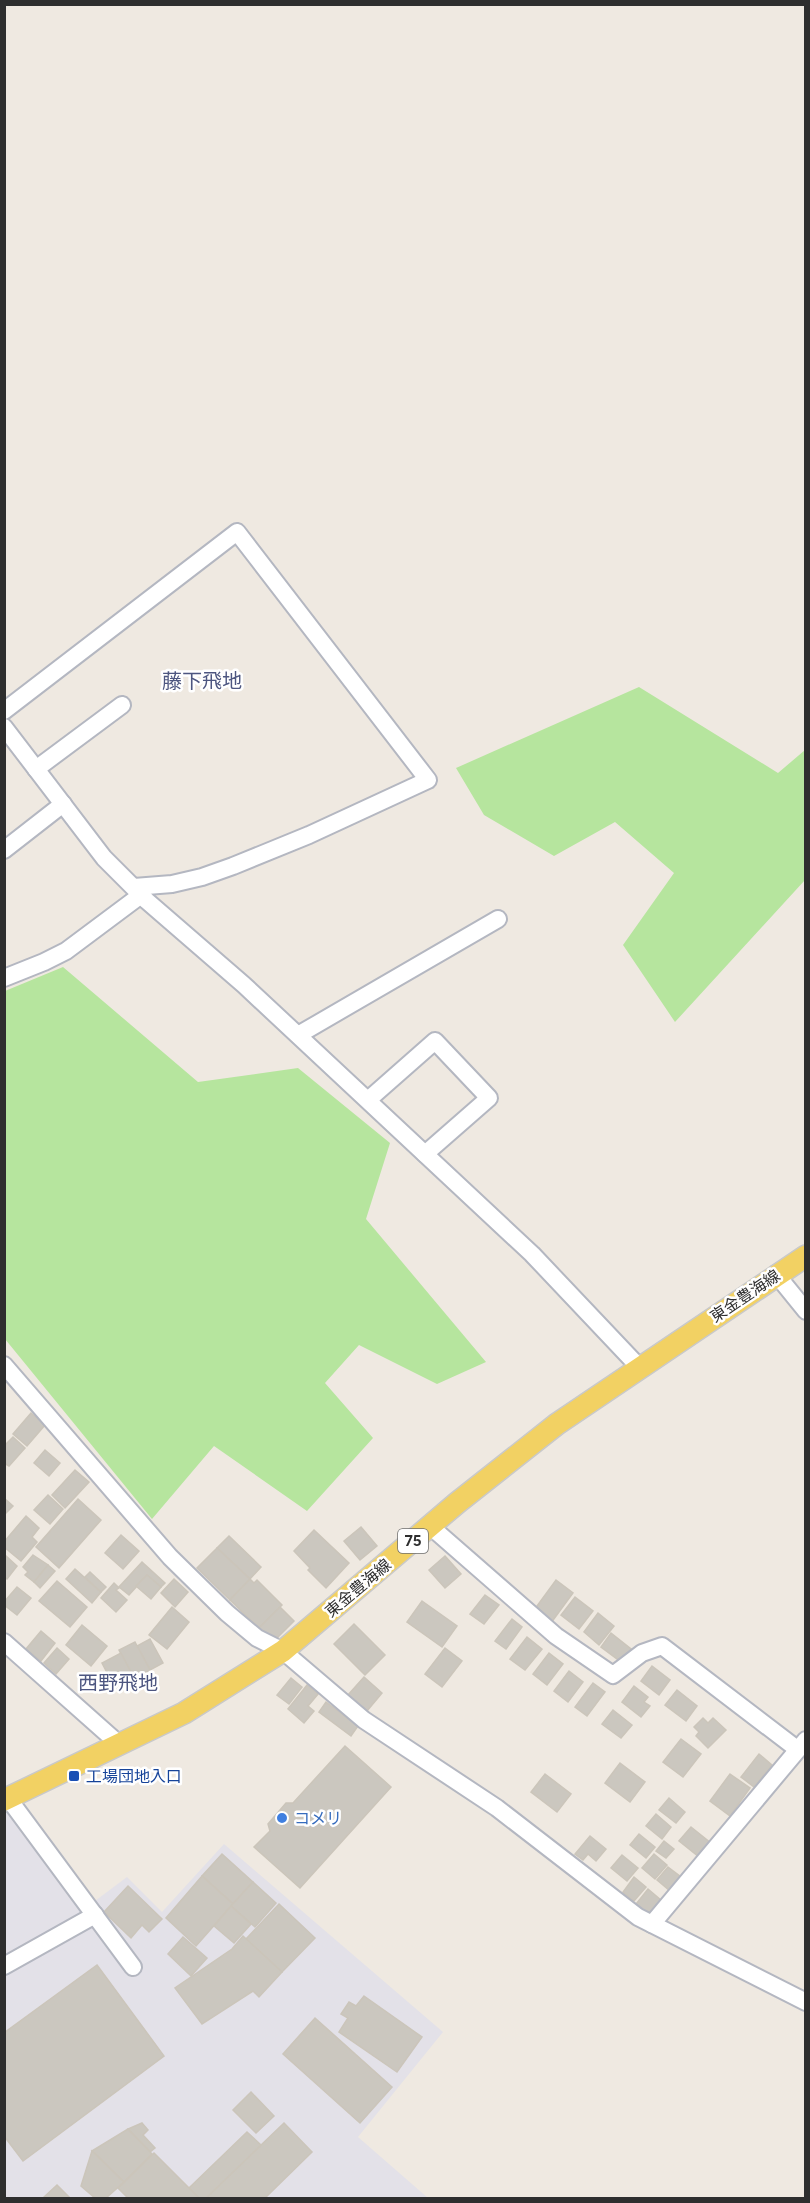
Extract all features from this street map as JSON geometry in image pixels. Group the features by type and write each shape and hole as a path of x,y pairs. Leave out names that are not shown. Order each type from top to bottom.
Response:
{"main road":[{"name":"東金豊海線","path":"6,1799 184,1713 282,1651 430,1526 557,1424 806,1256"}],"street":[{"path":"4,711 237,532 428,780 309,835 233,866 192,879 137,891 66,951 4,978"},
{"path":"36,769 122,705"},
{"path":"4,727 104,858 137,891 244,985 532,1254 639,1367"},
{"path":"4,850 63,804"},
{"path":"298,1035 498,919"},
{"path":"368,1100 435,1041 489,1098 425,1154"},
{"path":"776,1275 806,1311"},
{"path":"4,1365 170,1557 227,1613 257,1638 282,1651 364,1720 497,1808 638,1917 806,2002"},
{"path":"430,1526 556,1636 613,1676 642,1653 662,1646 802,1745 652,1924"},
{"path":"4,1642 120,1745"},
{"path":"6,1799 133,1967"},
{"path":"4,1966 95,1915"}],"shaded area":[{"path":"17,1802 91,1904 127,1877 162,1912 224,1844 443,2032 358,2137 428,2198 5,2198 4,1809"}],"green space":[{"path":"639,687 778,773 805,750 805,880 675,1022 623,945 674,873 615,822 554,856 484,815 456,768"},
{"path":"63,967 198,1082 298,1068 390,1143 366,1219 486,1362 437,1384 359,1345 325,1383 373,1438 307,1511 214,1446 152,1519 5,1339 5,991"}],"building":[{"path":"31,1413 45,1425 27,1446 13,1434"},
{"path":"13,1437 25,1448 9,1466 4,1463 4,1446"},
{"path":"45,1450 60,1463 49,1476 34,1463"},
{"path":"75,1470 89,1482 65,1508 52,1495"},
{"path":"48,1495 63,1509 50,1524 34,1510"},
{"path":"4,1498 13,1506 4,1515"},
{"path":"78,1499 101,1520 59,1568 36,1547"},
{"path":"26,1516 39,1528 32,1537 37,1542 21,1561 4,1547 4,1542"},
{"path":"361,1527 377,1546 360,1560 344,1541"},
{"path":"314,1530 349,1563 326,1588 308,1570 310,1568 294,1551"},
{"path":"121,1535 139,1551 123,1569 105,1553"},
{"path":"229,1536 261,1567 250,1579 217,1548"},
{"path":"217,1548 250,1579 230,1600 197,1568"},
{"path":"5,1555 17,1566 7,1579 4,1577"},
{"path":"33,1555 48,1565 34,1582 25,1575 28,1572 23,1567"},
{"path":"445,1556 461,1574 445,1588 429,1570"},
{"path":"142,1562 165,1583 161,1587 147,1575 129,1595 119,1587"},
{"path":"48,1565 55,1571 40,1588 34,1582"},
{"path":"75,1569 101,1592 92,1603 66,1579"},
{"path":"90,1572 106,1587 101,1592 85,1577"},
{"path":"147,1575 161,1587 151,1599 136,1586"},
{"path":"174,1579 188,1592 175,1607 161,1593"},
{"path":"250,1579 254,1583 257,1580 282,1605 259,1628 230,1600"},
{"path":"556,1580 573,1593 551,1623 534,1610"},
{"path":"57,1581 87,1607 70,1627 39,1601"},
{"path":"114,1583 119,1588 116,1590 127,1600 116,1612 101,1598"},
{"path":"17,1587 31,1598 17,1615 4,1605 4,1602"},
{"path":"485,1595 499,1605 484,1624 470,1614"},
{"path":"575,1597 593,1611 579,1629 561,1615"},
{"path":"422,1601 457,1626 442,1647 407,1622"},
{"path":"172,1607 189,1622 167,1649 149,1635"},
{"path":"280,1607 294,1621 273,1642 259,1628"},
{"path":"598,1613 614,1626 599,1645 584,1632"},
{"path":"512,1619 522,1627 506,1649 495,1641"},
{"path":"354,1624 385,1655 365,1675 334,1644"},
{"path":"82,1625 107,1646 91,1666 66,1645"},
{"path":"41,1631 55,1643 41,1661 26,1649"},
{"path":"611,1633 631,1649 621,1662 601,1647"},
{"path":"527,1637 542,1649 525,1670 510,1659"},
{"path":"150,1639 163,1663 150,1670 137,1646"},
{"path":"135,1642 150,1670 134,1679 119,1650"},
{"path":"57,1648 69,1659 56,1674 44,1663"},
{"path":"445,1648 462,1661 442,1687 425,1674"},
{"path":"121,1653 133,1676 114,1686 102,1663"},
{"path":"549,1653 563,1664 547,1685 533,1674"},
{"path":"652,1666 670,1680 659,1695 641,1681"},
{"path":"569,1671 583,1682 568,1702 554,1691"},
{"path":"364,1677 382,1693 367,1711 348,1695"},
{"path":"291,1678 302,1687 289,1704 277,1695"},
{"path":"593,1683 605,1692 587,1716 575,1707"},
{"path":"307,1685 318,1694 308,1706 314,1711 304,1723 288,1709"},
{"path":"634,1686 648,1697 644,1702 650,1706 641,1717 622,1702"},
{"path":"677,1690 697,1706 686,1721 665,1705"},
{"path":"326,1702 358,1726 351,1736 319,1712"},
{"path":"613,1710 632,1725 621,1738 602,1724"},
{"path":"703,1718 708,1723 713,1718 726,1730 708,1748 696,1736 699,1732 694,1727"},
{"path":"681,1739 701,1754 683,1777 663,1762"},
{"path":"345,1746 391,1787 300,1888 254,1847 270,1831 268,1824 286,1803 293,1803"},
{"path":"759,1754 772,1765 754,1787 741,1777"},
{"path":"620,1763 645,1782 630,1802 605,1783"},
{"path":"545,1774 571,1794 557,1812 531,1792"},
{"path":"730,1774 750,1788 730,1816 710,1801"},
{"path":"669,1798 685,1812 676,1823 659,1810"},
{"path":"656,1814 671,1827 662,1839 646,1826"},
{"path":"691,1827 711,1843 699,1857 679,1841"},
{"path":"639,1834 655,1847 646,1858 630,1845"},
{"path":"590,1836 606,1849 596,1861 588,1854 583,1860 575,1854"},
{"path":"664,1841 674,1849 666,1858 656,1851"},
{"path":"222,1854 253,1882 233,1904 202,1876"},
{"path":"654,1854 667,1865 655,1879 642,1868"},
{"path":"622,1855 638,1868 627,1881 611,1868"},
{"path":"668,1867 681,1877 670,1891 657,1880"},
{"path":"202,1876 233,1904 196,1946 166,1918"},
{"path":"634,1877 646,1887 634,1901 623,1892"},
{"path":"253,1882 276,1903 255,1927 231,1906"},
{"path":"128,1886 162,1919 149,1932 142,1925 131,1938 104,1912"},
{"path":"648,1889 661,1900 649,1914 636,1904"},
{"path":"279,1904 315,1938 282,1972 246,1939"},
{"path":"231,1906 251,1924 234,1943 214,1926"},
{"path":"243,1936 282,1972 259,1997 253,1991 202,2024 175,1988 232,1949"},
{"path":"183,1937 207,1958 191,1976 168,1954"},
{"path":"97,1965 164,2056 23,2161 4,2136 4,2033"},
{"path":"364,1996 422,2037 397,2072 339,2032 348,2018 341,2014 349,2002 356,2006"},
{"path":"315,2018 392,2087 360,2123 283,2054"},
{"path":"251,2092 274,2116 256,2133 233,2110"},
{"path":"142,2123 148,2130 143,2135 155,2148 150,2152 128,2129"},
{"path":"284,2123 312,2152 265,2198 206,2198"},
{"path":"128,2129 152,2154 124,2182 92,2151"},
{"path":"247,2132 261,2145 206,2198 199,2198 189,2188"},
{"path":"92,2151 124,2182 106,2198 95,2198 81,2186"},
{"path":"154,2153 199,2198 128,2198 118,2188"},
{"path":"57,2185 70,2198 43,2198"}],"place":[{"name":"工場団地入口","path":"74,1776"},
{"name":"コメリ","path":"282,1818"}],"district":[{"name":"藤下飛地","path":"202,681"},
{"name":"西野飛地","path":"118,1683"}]}
